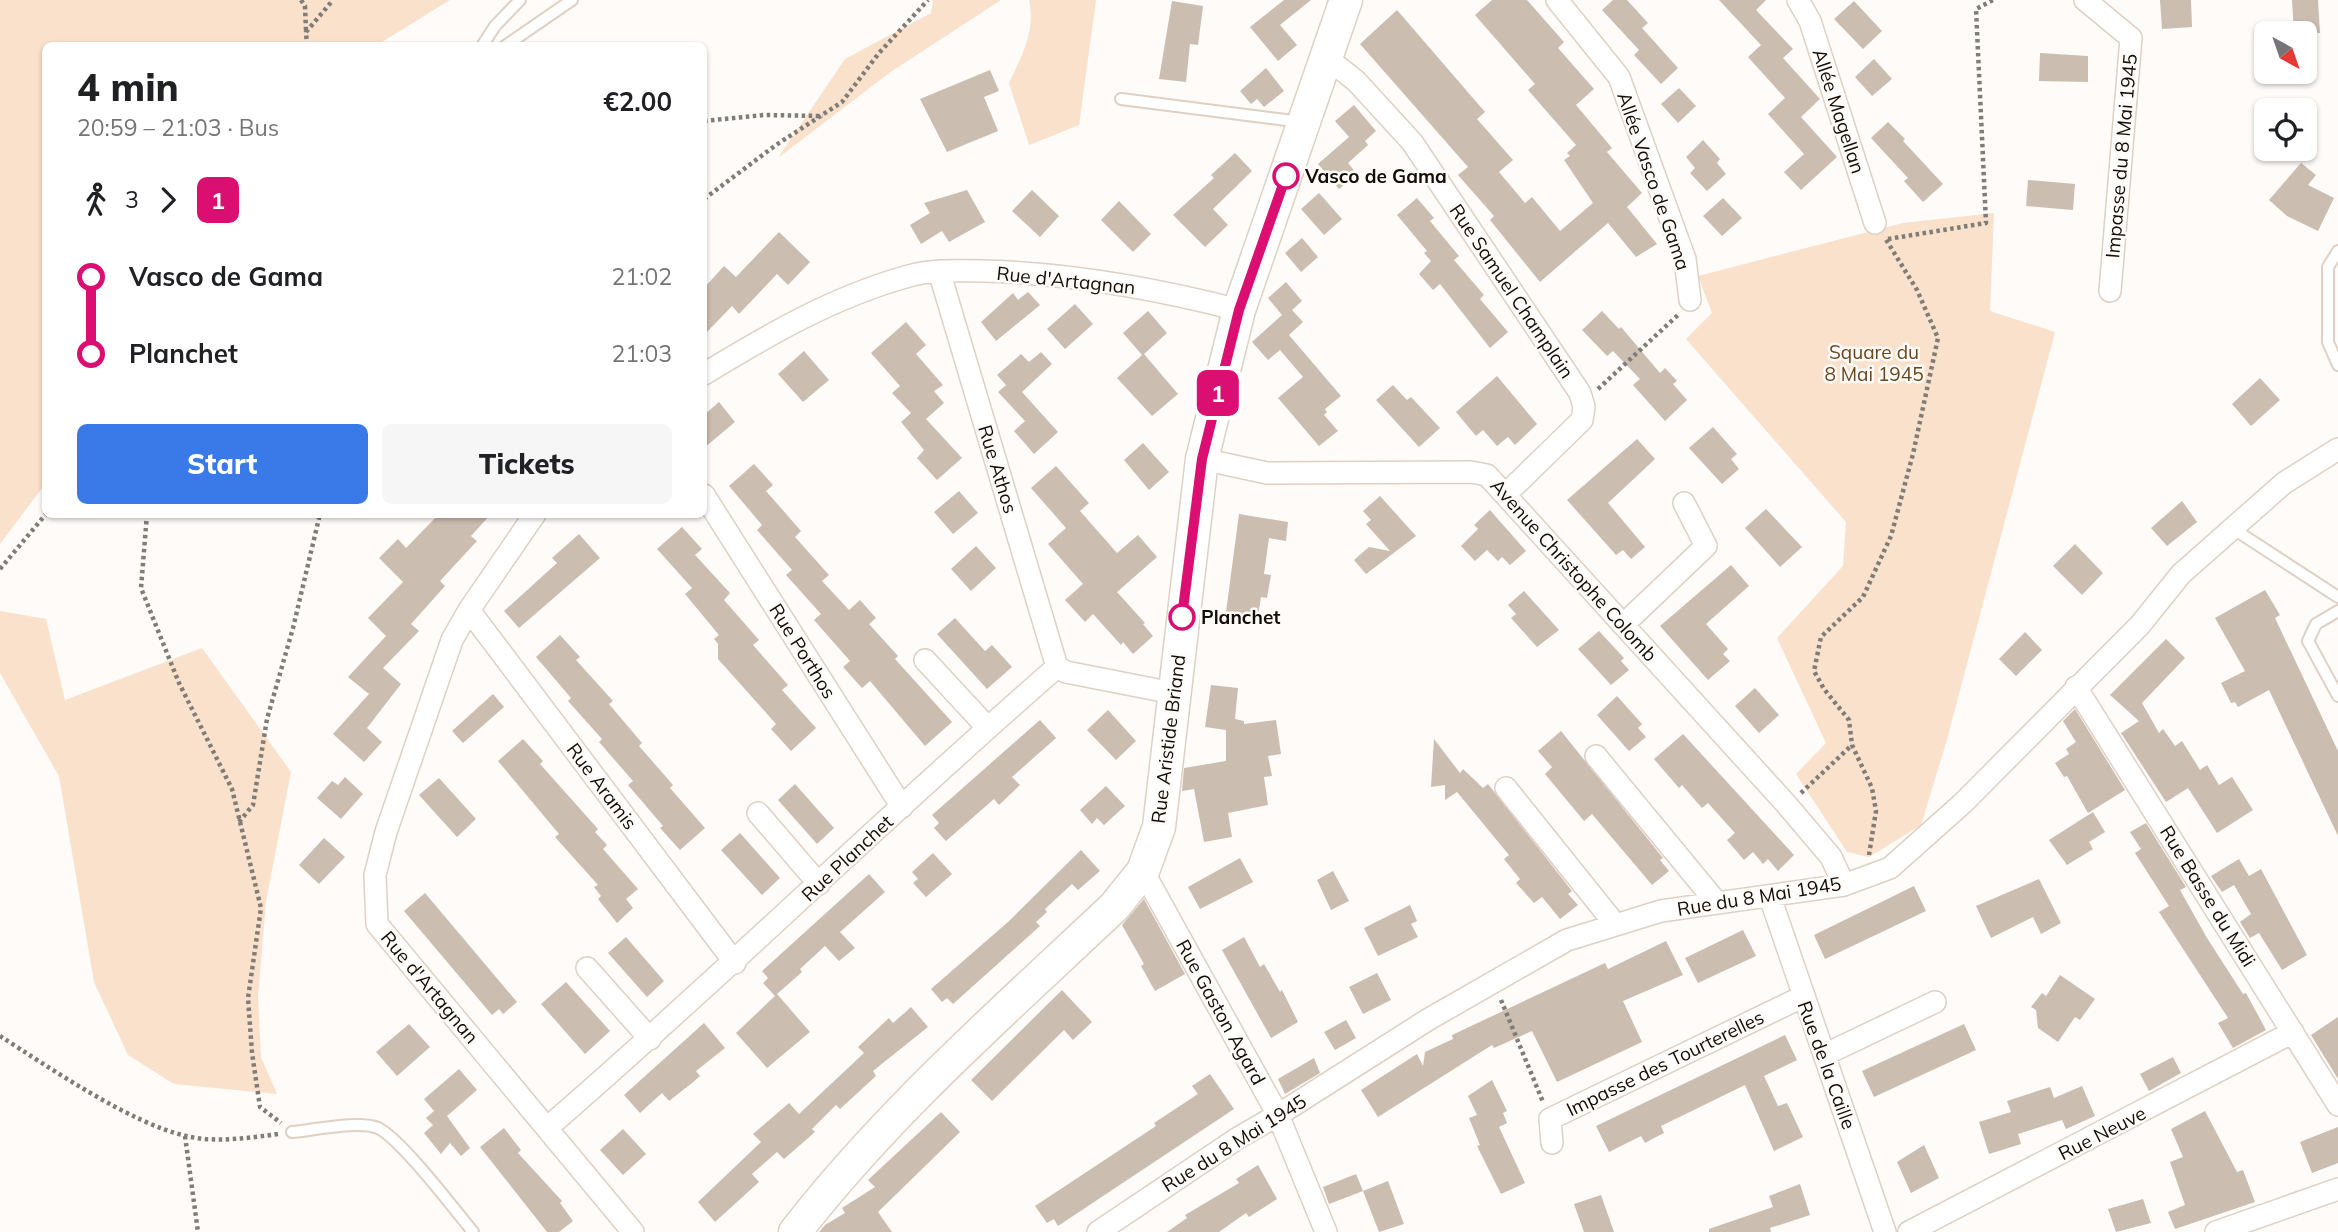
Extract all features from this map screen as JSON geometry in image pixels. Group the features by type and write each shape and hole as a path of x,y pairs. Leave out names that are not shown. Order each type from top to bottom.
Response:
{"street":[{"name":"Rue Aristide Briand","path":"795,1232 835,1181 897,1112 1115,906 1143,871 1158,827 1202,459 1239,310 1346,0"},
{"name":"Allée Vasco de Gama","path":"1557,0 1619,77 1685,259 1690,300"},
{"name":"Allée Magellan","path":"1798,0 1810,21 1880,231"},
{"name":"Impasse du 8 Mai 1945","path":"2085,0 2131,38 2110,291"},
{"name":"Rue Samuel Champlain","path":"1327,58 1356,80 1412,142 1580,393 1584,407"},
{"name":"Rue d'Artagnan","path":"707,372 776,331 856,293 910,275 939,271 1034,272 1140,287 1239,310"},
{"name":"Rue Athos","path":"939,271 1057,667"},
{"path":"1506,494 1582,421 1584,407"},
{"name":"Rue du 8 Mai 1945","path":"1098,1232 1238,1138 1429,1019 1567,940 1661,911 1844,885 1890,868 1964,803 2140,625 2181,574 2284,483 2338,449"},
{"name":"Avenue Christophe Colomb","path":"1202,459 1267,473 1471,472 1487,475 1823,846 1844,885"},
{"name":"Rue Porthos","path":"707,500 902,807"},
{"path":"1623,625 1706,546 1684,503"},
{"name":"Rue d'Artagnan","path":"532,518 469,610 453,640 386,832 375,875 377,924 633,1232"},
{"name":"Rue Aramis","path":"469,610 735,963"},
{"path":"925,660 987,727"},
{"path":"1057,667 1066,672 1173,693"},
{"name":"Rue Planchet","path":"547,1128 650,1040 987,727 1057,667"},
{"name":"Rue Basse du Midi","path":"2076,687 2338,1105"},
{"path":"1596,755 1717,903"},
{"path":"1506,788 1615,924"},
{"path":"758,813 819,884"},
{"name":"Rue Gaston Agard","path":"1143,871 1278,1115 1292,1143 1326,1232"},
{"name":"Rue de la Caille","path":"1770,897 1802,997 1885,1232"},
{"path":"587,968 650,1040"},
{"name":"Impasse des Tourterelles","path":"1552,1143 1550,1119 1802,997"},
{"path":"1824,1055 1935,1002"},
{"name":"Rue Neuve","path":"1909,1232 2293,1032"},
{"path":"2225,1231 2338,1189"}],"lane":[{"path":"485,42 495,26 520,0"},
{"path":"511,42 572,0"},
{"path":"1121,99 1304,122"},
{"path":"2338,251 2328,267 2328,342 2338,365"},
{"path":"2232,528 2338,597"},
{"path":"2338,611 2316,624 2308,641 2338,696"},
{"path":"292,1132 351,1126 377,1128 398,1144 473,1232"}],"path":[{"path":"301,0 305,6 307,42"},
{"path":"306,32 333,0"},
{"path":"707,197 776,145 842,102 879,53 928,0"},
{"path":"1844,885 1869,856 1876,811 1872,788 1853,745 1849,720 1824,690 1814,671 1821,637 1863,597 1891,536 1913,454 1938,338 1917,290 1880,231 1986,223 1975,0"},
{"path":"1976,9 1993,0"},
{"path":"707,121 764,115 824,116"},
{"path":"1584,407 1591,395 1672,323 1690,300"},
{"path":"0,569 43,518"},
{"path":"147,518 141,588 179,683 232,789 261,908 248,998 260,1107 292,1132"},
{"path":"239,823 253,805 267,719 293,628 319,518"},
{"path":"1814,782 1853,745"},
{"path":"1493,984 1550,1119"},
{"path":"0,1037 108,1102 185,1136 211,1140 243,1139 292,1132"},
{"path":"185,1136 198,1232"}],"green space":[{"path":"0,0 450,0 382,42 42,42 42,488 0,544"},
{"path":"933,0 1001,0 889,73 778,158 845,59 931,13"},
{"path":"1029,0 1096,0 1079,125 1029,145 1009,83 1029,32"},
{"name":"Square du 8 Mai 1945","path":"1994,213 1990,311 2055,332 1946,743 1921,825 1869,857 1847,852 1796,774 1826,743 1777,638 1843,566 1846,522 1686,339 1712,313 1698,276 1903,223"},
{"path":"0,611 46,619 65,700 202,648 291,772 266,901 258,997 261,1057 277,1094 174,1084 128,1055 94,982 59,776 0,673"}],"building":[{"path":"1284,0 1311,0 1280,25 1297,45 1278,61 1250,27"},
{"path":"1492,0 1527,0 1564,42 1558,48 1594,89 1576,105 1612,148 1607,152 1642,193 1627,207 1657,244 1636,257 1608,223 1540,282 1490,220 1494,216 1458,175 1468,167 1360,44 1397,10 1485,112 1477,119 1513,160 1499,172 1525,203 1532,197 1560,231 1593,203 1564,160 1570,156 1567,153 1576,145 1528,90 1535,84 1475,15"},
{"path":"1613,0 1627,0 1648,23 1642,28 1678,68 1661,84 1634,55 1639,50 1602,10"},
{"path":"1719,0 1766,0 1756,10 1793,49 1783,58 1820,99 1801,117 1837,157 1801,190 1784,172 1804,154 1768,114 1785,98 1748,57 1761,45"},
{"path":"2160,0 2191,0 2192,27 2162,29"},
{"path":"2292,0 2318,0 2320,33 2317,33 2317,21 2293,21"},
{"path":"1172,1 1203,6 1198,45 1190,44 1186,82 1159,79"},
{"path":"1854,1 1882,31 1863,49 1834,19"},
{"path":"2040,53 2088,56 2088,82 2039,81"},
{"path":"1874,59 1892,79 1872,96 1855,77"},
{"path":"1266,68 1284,91 1264,107 1257,99 1251,104 1240,91"},
{"path":"990,70 999,91 984,97 998,131 947,152 920,99"},
{"path":"1679,88 1696,106 1678,123 1661,104"},
{"path":"1354,105 1376,131 1365,141 1368,145 1348,163 1357,174 1339,189 1318,164 1349,137 1335,121"},
{"path":"1888,122 1943,184 1923,202 1904,181 1908,178 1871,138"},
{"path":"1703,140 1720,159 1717,163 1726,174 1707,191 1690,173 1695,168 1686,157"},
{"path":"1235,153 1252,171 1213,209 1228,225 1205,247 1173,215 1214,178 1211,175"},
{"path":"2301,163 2316,175 2308,185 2334,198 2318,231 2287,216 2269,200"},
{"path":"2028,180 2075,184 2073,210 2026,206"},
{"path":"967,190 985,222 949,242 942,231 921,244 910,225 930,213 924,203"},
{"path":"1032,190 1059,216 1040,237 1012,211"},
{"path":"1319,193 1342,219 1324,235 1301,209"},
{"path":"1417,198 1434,218 1430,221 1459,256 1454,260 1484,295 1480,299 1508,332 1490,348 1440,284 1433,290 1419,274 1431,261 1424,253 1427,251 1397,215"},
{"path":"1723,198 1742,218 1722,236 1703,216"},
{"path":"1119,201 1151,234 1133,252 1101,220"},
{"path":"779,232 810,262 788,285 777,274 739,314 732,306 707,332 707,285 724,266 736,277"},
{"path":"1302,238 1318,257 1301,272 1285,253"},
{"path":"1286,282 1302,301 1292,310 1303,322 1289,335 1341,396 1325,409 1327,412 1324,415 1338,431 1319,446 1278,398 1303,377 1280,350 1268,360 1252,342 1282,315 1268,298"},
{"path":"1028,292 1040,305 996,341 981,322 1013,293 1018,300"},
{"path":"1075,304 1093,324 1065,349 1047,329"},
{"path":"1148,311 1167,333 1144,354 1178,394 1152,416 1117,378 1142,355 1123,333"},
{"path":"1602,311 1619,329 1621,327 1660,373 1665,368 1677,381 1673,384 1687,400 1665,421 1633,385 1640,379 1613,351 1607,356 1582,330"},
{"path":"906,322 926,345 916,354 943,385 934,391 944,403 926,419 962,458 937,480 917,458 924,450 901,422 911,413 892,393 900,386 871,353"},
{"path":"804,351 829,380 803,402 778,374"},
{"path":"1041,352 1052,364 1022,392 1058,432 1034,454 1014,431 1025,421 998,392 1006,385 997,375 1021,354 1029,362"},
{"path":"1497,376 1537,424 1515,445 1508,437 1497,446 1483,430 1476,436 1456,412"},
{"path":"2260,378 2280,400 2251,426 2232,404"},
{"path":"1393,385 1407,400 1411,397 1440,428 1419,447 1376,400"},
{"path":"719,402 735,422 707,445 707,412"},
{"path":"1713,427 1737,454 1731,459 1739,469 1722,484 1689,448"},
{"path":"1637,439 1655,459 1608,503 1645,547 1631,559 1623,550 1616,555 1567,500"},
{"path":"1143,443 1169,472 1149,490 1124,460"},
{"path":"754,464 773,485 766,491 801,531 795,537 829,575 822,581 849,610 860,600 876,618 869,624 898,656 895,659 952,722 925,746 870,681 862,688 843,667 850,661 814,620 821,614 786,575 792,570 757,530 762,525 729,486"},
{"path":"1056,466 1089,503 1080,511 1117,553 1138,535 1157,557 1117,592 1153,636 1133,654 1123,642 1121,645 1093,614 1085,622 1065,600 1083,584 1048,544 1066,528 1031,488"},
{"path":"959,491 978,513 953,534 934,512"},
{"path":"1380,496 1416,536 1366,574 1354,560 1369,547 1390,551 1366,524 1371,520 1363,511"},
{"path":"2182,501 2197,522 2167,546 2151,528"},
{"path":"1766,509 1802,547 1780,567 1745,528"},
{"path":"1490,510 1526,551 1510,565 1502,557 1498,561 1487,550 1475,561 1461,546 1478,529 1474,525"},
{"path":"1239,514 1288,522 1286,541 1269,538 1264,574 1271,575 1267,598 1261,597 1258,616 1226,612"},
{"path":"435,518 487,518 471,536 477,541 440,581 445,586 411,624 419,631 383,668 401,684 367,728 382,742 364,762 333,734 369,694 348,677 386,636 368,618 403,582 379,558 398,539 406,548"},
{"path":"682,527 702,549 695,555 730,593 724,600 759,640 753,645 788,685 782,690 816,728 791,751 771,729 776,724 718,659 718,644 714,639 719,635 685,594 692,588 657,549"},
{"path":"579,534 600,558 519,628 504,611 557,563 552,558"},
{"path":"2075,544 2103,573 2082,595 2053,566"},
{"path":"976,546 996,568 971,591 951,569"},
{"path":"1731,565 1749,586 1706,624 1728,649 1723,654 1730,661 1708,680 1660,626"},
{"path":"2265,590 2280,615 2275,618 2338,751 2338,836 2269,690 2238,707 2235,702 2231,703 2221,683 2245,671 2215,618"},
{"path":"1524,591 1559,630 1537,647 1511,618 1516,614 1508,605"},
{"path":"955,618 985,651 992,645 1012,667 987,689 937,634"},
{"path":"1599,631 1624,658 1621,661 1629,670 1611,685 1578,649"},
{"path":"2025,632 2042,650 2016,676 1999,659"},
{"path":"560,635 580,657 576,660 613,701 609,704 642,743 639,746 673,785 670,788 705,828 680,850 628,785 633,781 599,742 602,739 568,701 571,698 536,657"},
{"path":"2166,639 2185,658 2142,703 2159,733 2163,729 2175,746 2182,741 2200,770 2207,765 2219,785 2232,777 2253,810 2217,833 2188,788 2166,802 2121,733 2139,721 2110,695"},
{"path":"1211,685 1238,688 1235,719 1244,721 1244,724 1276,720 1281,754 1268,756 1272,776 1264,777 1268,805 1228,813 1232,837 1204,842 1194,789 1182,791 1184,768 1226,761 1226,730 1205,727"},
{"path":"1755,688 1779,715 1759,733 1735,706"},
{"path":"493,694 504,707 463,743 452,731"},
{"path":"1617,696 1642,724 1638,728 1646,737 1629,751 1597,715"},
{"path":"2075,709 2125,790 2088,813 2067,776 2064,777 2055,763 2069,754 2066,749 2076,742 2063,721"},
{"path":"1108,710 1136,741 1116,760 1087,730"},
{"path":"1040,720 1056,738 1012,777 1020,785 999,805 994,799 946,841 934,828 939,823 932,815"},
{"path":"1561,731 1663,858 1660,860 1669,871 1652,885 1592,814 1584,821 1545,774 1552,767 1538,751"},
{"path":"1683,734 1794,855 1778,871 1768,859 1763,864 1753,852 1744,860 1727,840 1735,833 1708,803 1702,808 1682,785 1679,788 1654,759"},
{"path":"523,739 543,761 540,764 598,829 595,832 607,845 603,849 638,889 626,899 633,908 617,923 598,899 601,896 594,887 598,885 555,837 559,834 498,761"},
{"path":"1434,739 1460,773 1463,769 1483,788 1488,784 1572,891 1568,894 1578,905 1560,919 1542,897 1534,903 1516,883 1520,879 1504,859 1509,855 1457,792 1445,800 1445,785 1431,787"},
{"path":"345,777 363,794 341,819 317,798 332,781 338,785"},
{"path":"439,778 476,819 457,837 419,795"},
{"path":"795,784 834,828 817,844 778,800"},
{"path":"1106,786 1125,806 1104,825 1097,818 1092,824 1080,810"},
{"path":"2093,812 2105,832 2089,842 2093,849 2067,865 2049,840"},
{"path":"2146,823 2186,887 2180,890 2207,938 2243,994 2246,993 2266,1030 2233,1048 2218,1023 2228,1018 2159,912 2169,906 2135,853 2141,849 2130,832"},
{"path":"740,833 780,878 762,895 721,850"},
{"path":"324,838 345,857 319,884 299,865"},
{"path":"1081,850 1100,871 1078,890 1072,884 1045,909 1047,912 1036,922 1040,926 953,1004 947,998 942,1002 931,989 1008,922"},
{"path":"933,853 952,874 926,897 913,883 918,879 912,872"},
{"path":"1240,858 1253,882 1200,909 1188,887"},
{"path":"2239,859 2249,876 2261,869 2307,955 2282,970 2259,933 2250,938 2240,922 2251,914 2234,885 2222,892 2211,876"},
{"path":"1333,871 1349,901 1331,910 1317,880"},
{"path":"869,874 885,892 840,932 855,948 839,961 825,946 800,969 802,972 777,994 810,1032 767,1068 736,1033 775,996 763,983 768,978 762,971"},
{"path":"2039,879 2061,923 2041,934 2033,917 1991,938 1976,906"},
{"path":"1914,886 1926,911 1825,959 1814,935"},
{"path":"425,893 517,1002 503,1014 499,1009 492,1015 404,911"},
{"path":"1144,899 1185,974 1155,991 1141,966 1144,964 1122,925"},
{"path":"1410,905 1417,921 1411,924 1418,937 1378,956 1364,928"},
{"path":"1743,930 1756,956 1698,983 1685,958"},
{"path":"626,937 664,981 647,997 608,953"},
{"path":"1244,937 1260,967 1264,964 1280,992 1282,990 1298,1022 1271,1038 1222,950"},
{"path":"1666,941 1683,975 1623,1001 1642,1042 1557,1082 1532,1031 1494,1048 1492,1045 1378,1117 1361,1090 1417,1054 1423,1066 1425,1052 1453,1039 1452,1035 1605,963 1608,969"},
{"path":"1377,973 1391,1000 1363,1014 1349,987"},
{"path":"2060,975 2095,999 2080,1020 2075,1017 2058,1042 2038,1028 2036,1010 2031,1007 2042,993 2046,996"},
{"path":"566,982 610,1031 585,1054 541,1004"},
{"path":"1062,990 1092,1022 1073,1040 1064,1030 992,1101 971,1080"},
{"path":"911,1007 928,1027 873,1071 876,1076 840,1109 836,1105 812,1129 815,1132 784,1159 777,1152 752,1174 759,1182 715,1222 698,1202 761,1142 753,1134 789,1103 799,1114 864,1053 858,1047 889,1018 893,1023"},
{"path":"2338,1017 2338,1079 2311,1035"},
{"path":"1346,1020 1356,1038 1335,1050 1324,1032"},
{"path":"704,1023 725,1048 696,1071 700,1076 669,1101 662,1093 640,1113 624,1095"},
{"path":"409,1024 430,1047 397,1076 376,1052"},
{"path":"1964,1024 1976,1050 1874,1097 1862,1071"},
{"path":"1785,1035 1797,1060 1764,1076 1778,1106 1787,1103 1803,1137 1774,1151 1745,1085 1661,1126 1664,1133 1645,1143 1641,1136 1609,1152 1596,1126"},
{"path":"2173,1057 2181,1073 2149,1091 2140,1074"},
{"path":"1314,1058 1320,1073 1285,1094 1278,1079"},
{"path":"459,1069 477,1090 447,1116 470,1148 461,1156 450,1143 441,1154 424,1133 433,1125 426,1118 434,1111 424,1099"},
{"path":"1210,1074 1234,1109 1058,1226 1054,1219 1047,1223 1035,1206 1156,1126 1154,1123 1198,1094 1192,1086"},
{"path":"1492,1080 1507,1111 1503,1113 1507,1123 1499,1127 1525,1183 1501,1194 1477,1146 1480,1145 1469,1118 1477,1115 1468,1096"},
{"path":"2082,1086 2095,1116 2066,1129 2062,1120 2018,1134 2021,1144 1989,1154 1979,1122 2011,1112 2007,1101 2050,1087 2054,1098"},
{"path":"2205,1111 2237,1172 2243,1170 2255,1202 2175,1229 2168,1212 2185,1205 2170,1162 2183,1157 2171,1129"},
{"path":"941,1112 960,1132 878,1212 892,1232 819,1232 825,1225 845,1213 842,1208 875,1187 868,1180"},
{"path":"2338,1127 2338,1163 2312,1173 2300,1142"},
{"path":"504,1128 521,1150 518,1153 562,1201 560,1203 573,1221 559,1232 547,1232 480,1147"},
{"path":"623,1129 646,1154 623,1175 600,1150"},
{"path":"1924,1145 1939,1178 1911,1193 1897,1162"},
{"path":"1258,1165 1277,1199 1249,1217 1246,1213 1219,1232 1167,1232 1187,1218 1185,1215 1239,1183 1236,1179"},
{"path":"1356,1174 1363,1191 1329,1204 1323,1187"},
{"path":"1388,1181 1404,1224 1379,1232 1363,1191"},
{"path":"1800,1184 1810,1215 1770,1228 1771,1232 1709,1232 1709,1229 1773,1207 1769,1196"},
{"path":"1601,1195 1614,1232 1584,1232 1574,1204"},
{"path":"2143,1199 2151,1223 2116,1232 2108,1209"}],"bus line":[{"name":"1","path":"1182,617 1202,459 1239,310 1286,176"}],"place":[{"name":"Vasco de Gama","path":"1286,176"},
{"name":"Planchet","path":"1182,617"}]}
